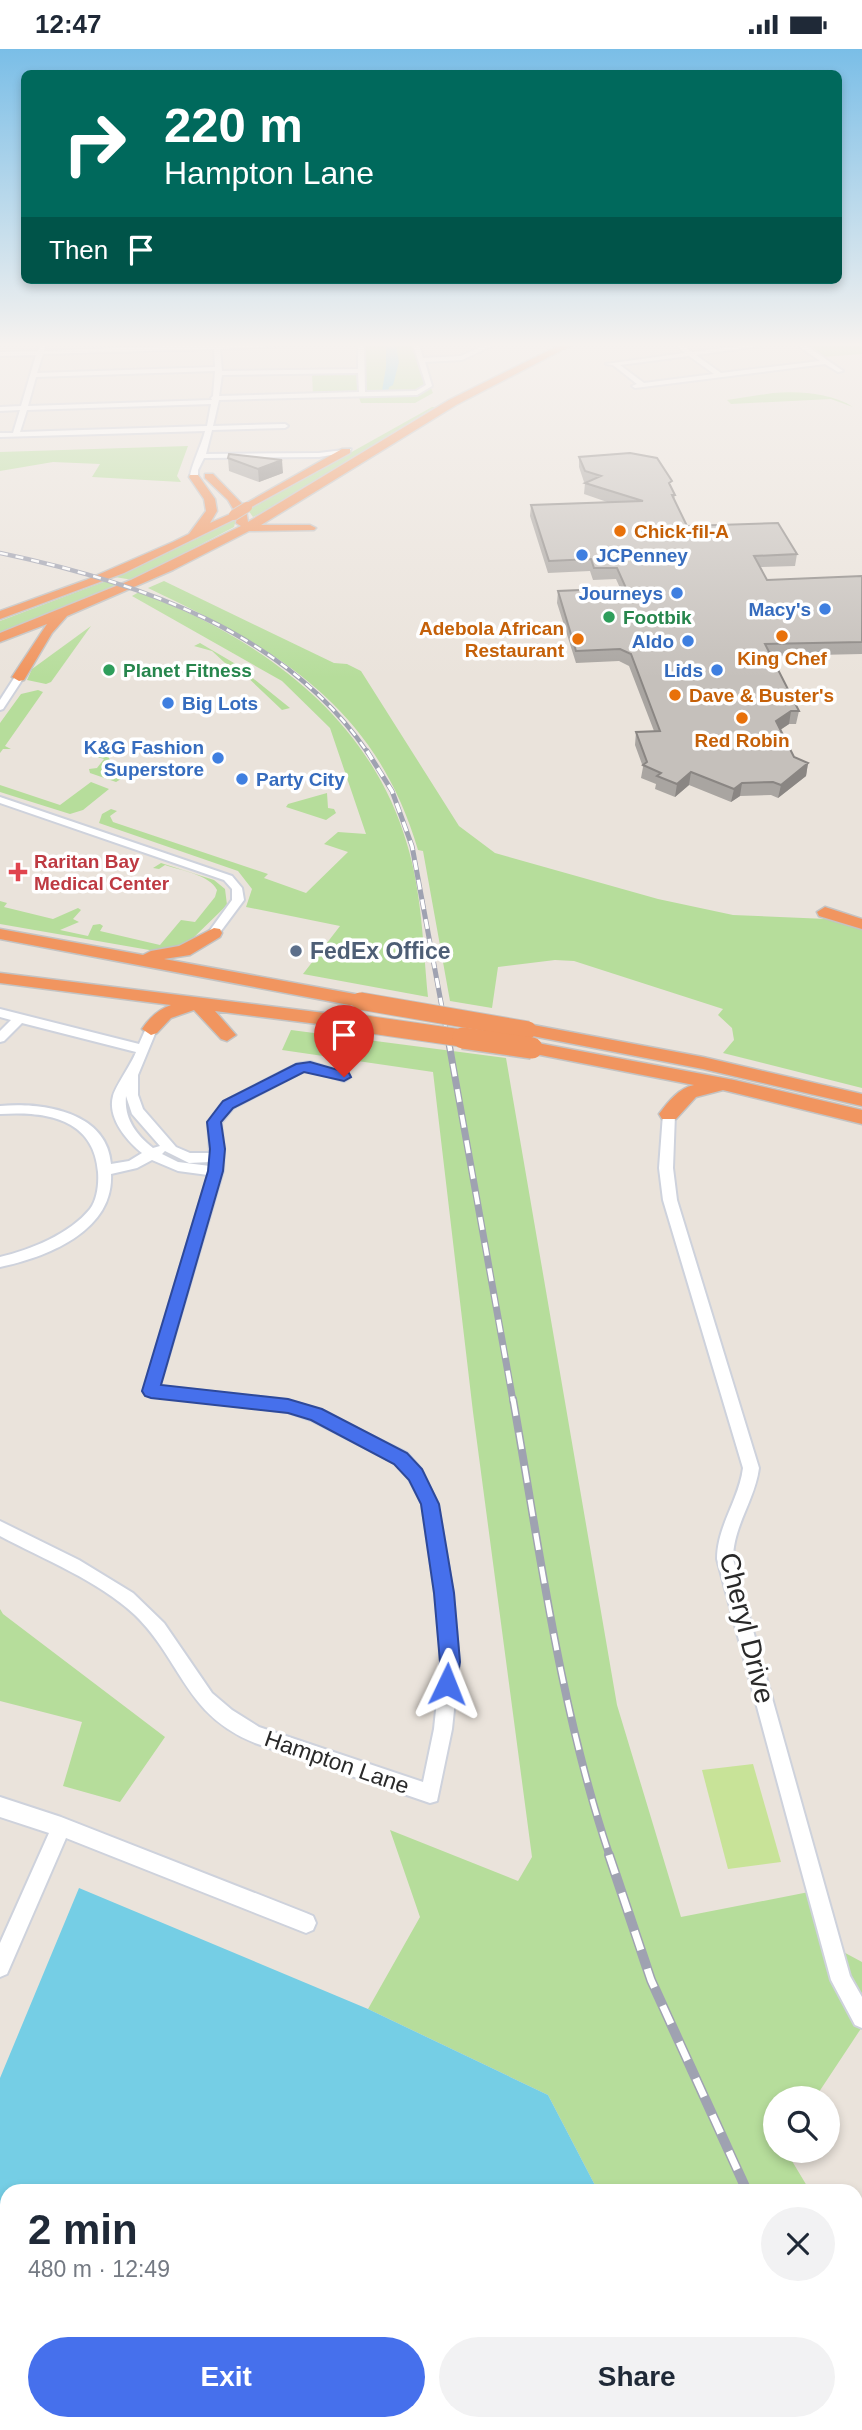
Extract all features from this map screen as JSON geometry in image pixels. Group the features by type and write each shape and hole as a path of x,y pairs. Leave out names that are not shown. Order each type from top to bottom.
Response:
{"highway":[{"path":"0,617 171,549 340,455"},
{"path":"0,638 91,603 216,544 366,455"},
{"path":"209,475 238,506 243,516 239,526 216,544"},
{"path":"125,569 187,537 209,518 212,504 194,477"},
{"path":"216,544 263,527 310,528 292,520 288,511 321,483"},
{"path":"19,677 51,626 91,603"},
{"path":"825,912 862,924"},
{"path":"128,958 184,951 214,933"},
{"path":"214,933 211,948 215,959 260,983"},
{"path":"0,934 360,1001 862,1117"},
{"path":"0,978 365,1024 530,1039 714,1065 862,1100"},
{"path":"120,992 149,1009 151,1028"},
{"path":"197,1002 227,1034 228,1025 233,1019 265,1010"},
{"path":"151,1028 165,1014 197,1002"},
{"path":"636,1066 662,1081 667,1094 669,1114"},
{"path":"669,1114 681,1099 698,1088 734,1086"}],"street":[{"path":"202,456 318,455"},
{"path":"202,456 209,475"},
{"path":"194,477 193,470 202,456"},
{"path":"314,456 324,459 324,464"},
{"path":"0,707 19,677"},
{"path":"0,800 228,878 235,885 239,896 234,908 214,933"},
{"path":"0,1013 142,1049"},
{"path":"0,1038 20,1018"},
{"path":"151,1028 119,1098 124,1123 152,1154 179,1167 216,1164"},
{"name":"Hampton Lane","path":"0,1528 103,1583 139,1607 164,1635 200,1693 230,1721 255,1734 430,1794 443,1728 450,1662 444,1593 430,1504 415,1474 401,1458 316,1415 288,1406 151,1391 216,1164 214,1122 228,1105 301,1067 310,1066 344,1077"},
{"path":"132,1074 132,1095 141,1117 167,1145 184,1157 216,1164"},
{"path":"0,1110 45,1109 69,1119 98,1140 105,1170 104,1187 97,1210 47,1250 0,1262"},
{"name":"Cheryl Drive","path":"669,1114 666,1168 670,1200 751,1468 749,1481 726,1539 725,1559 841,1980 862,2018"},
{"path":"124,1123 141,1117"},
{"path":"105,1170 132,1165 167,1145"},
{"path":"0,1807 61,1827 306,1923"},
{"path":"0,1967 8,1933 61,1827"}],"green space":[{"path":"0,455 185,455 177,476 181,482 92,477 100,464 53,462 0,471"},
{"path":"346,455 357,455 277,505 253,517 248,510"},
{"path":"237,516 234,527 133,580 115,577 198,538"},
{"path":"106,581 121,586 0,635 0,621"},
{"path":"164,581 334,663 347,664 361,671 459,826 495,853 658,899 733,915 827,919 862,928 862,1088 723,1053 734,1040 732,1028 718,1015 723,1009 574,961 555,960 498,967 492,1008 450,1001 423,851 418,850 399,799 376,756 347,719 315,687 278,659 238,634 148,588"},
{"path":"139,592 226,632 267,658 304,687 338,720 366,757 390,798 412,863 421,920 428,997 303,974 340,926 246,907 252,889 238,871 99,823 102,814 111,809 117,811 110,816 113,822 268,874 264,878 306,893 348,852 324,844 338,832 366,834 330,728 282,681 132,596"},
{"path":"91,626 51,682 46,684 27,680 32,669"},
{"path":"200,643 234,663 290,708 282,710 243,673 237,674 212,651 194,646"},
{"path":"38,690 43,692 5,746 11,749 3,749 0,753 0,723 21,694"},
{"path":"100,753 107,754 111,762 133,772 116,782 90,773 89,769 97,768 104,759 97,757"},
{"path":"91,782 109,789 83,810 70,814 0,792 0,785 60,805"},
{"path":"327,793 328,808 334,809 336,813 326,820 286,807 288,804"},
{"path":"161,863 214,880 225,889 227,905 189,942 191,944 155,951 0,924 0,901 7,903 4,907 53,919 78,908 81,910 73,919 79,922 60,930 88,936 93,925 100,924 103,926 100,931 160,945 181,920 195,922 215,897 217,890 208,880 194,874 165,865 159,869 153,868"},
{"path":"291,1030 506,1058 617,1705 681,1917 819,1890 836,1948 862,1962 862,2027 823,2086 763,2086 763,2163 793,2163 806,2184 594,2184 548,2095 368,2009 420,1917 390,1830 518,1881 532,1857 473,1412 433,1072 282,1050"},
{"path":"0,1609 3,1614 165,1737 120,1802 63,1786 82,1722 0,1701"},
{"path":"753,1764 781,1862 728,1869 702,1770"}],"water":[{"path":"79,1888 368,2009 548,2095 594,2184 0,2184 0,2078"}],"building":[{"path":"229,455 239,455 282,460 258,469 228,458"},
{"path":"641,455 657,458 672,481 669,483 675,495 672,495 687,526 778,523 797,554 754,556 767,580 862,576 862,642 765,644 799,711 791,711 776,721 794,757 808,763 781,785 773,782 742,783 734,789 691,772 677,784 657,776 661,773 643,765 647,762 636,732 660,731 631,654 620,649 576,651 558,591 626,588 617,568 594,568 591,559 549,561 531,505 643,501 585,483 601,476 585,471 579,457"}],"railway":[{"path":"0,553 104,579 205,618 251,644 295,674 334,711 368,753"},
{"path":"367,751 392,791 412,846 448,1040"},
{"path":"448,1038 513,1401"},
{"path":"513,1399 564,1687 610,1857"},
{"path":"609,1855 651,1980 744,2184"}],"place":[{"name":"Chick-fil-A","path":"620,531"},
{"name":"JCPenney","path":"582,555"},
{"name":"Journeys","path":"677,593"},
{"name":"Macy's","path":"825,609"},
{"name":"Footbik","path":"609,617"},
{"name":"King Chef","path":"782,636"},
{"name":"Adebola African Restaurant","path":"578,639"},
{"name":"Aldo","path":"688,641"},
{"name":"Planet Fitness","path":"109,670"},
{"name":"Lids","path":"717,670"},
{"name":"Dave & Buster's","path":"675,695"},
{"name":"Big Lots","path":"168,703"},
{"name":"Red Robin","path":"742,718"},
{"name":"K&G Fashion Superstore","path":"218,758"},
{"name":"Party City","path":"242,779"},
{"name":"Raritan Bay Medical Center","path":"18,872"},
{"name":"FedEx Office","path":"296,951"}],"route":[{"path":"344,1077 310,1066 301,1067 228,1105 214,1122 217,1141 216,1171 151,1391 288,1406 316,1415 401,1458 415,1474 430,1504 444,1593 450,1662 447,1684"}]}
